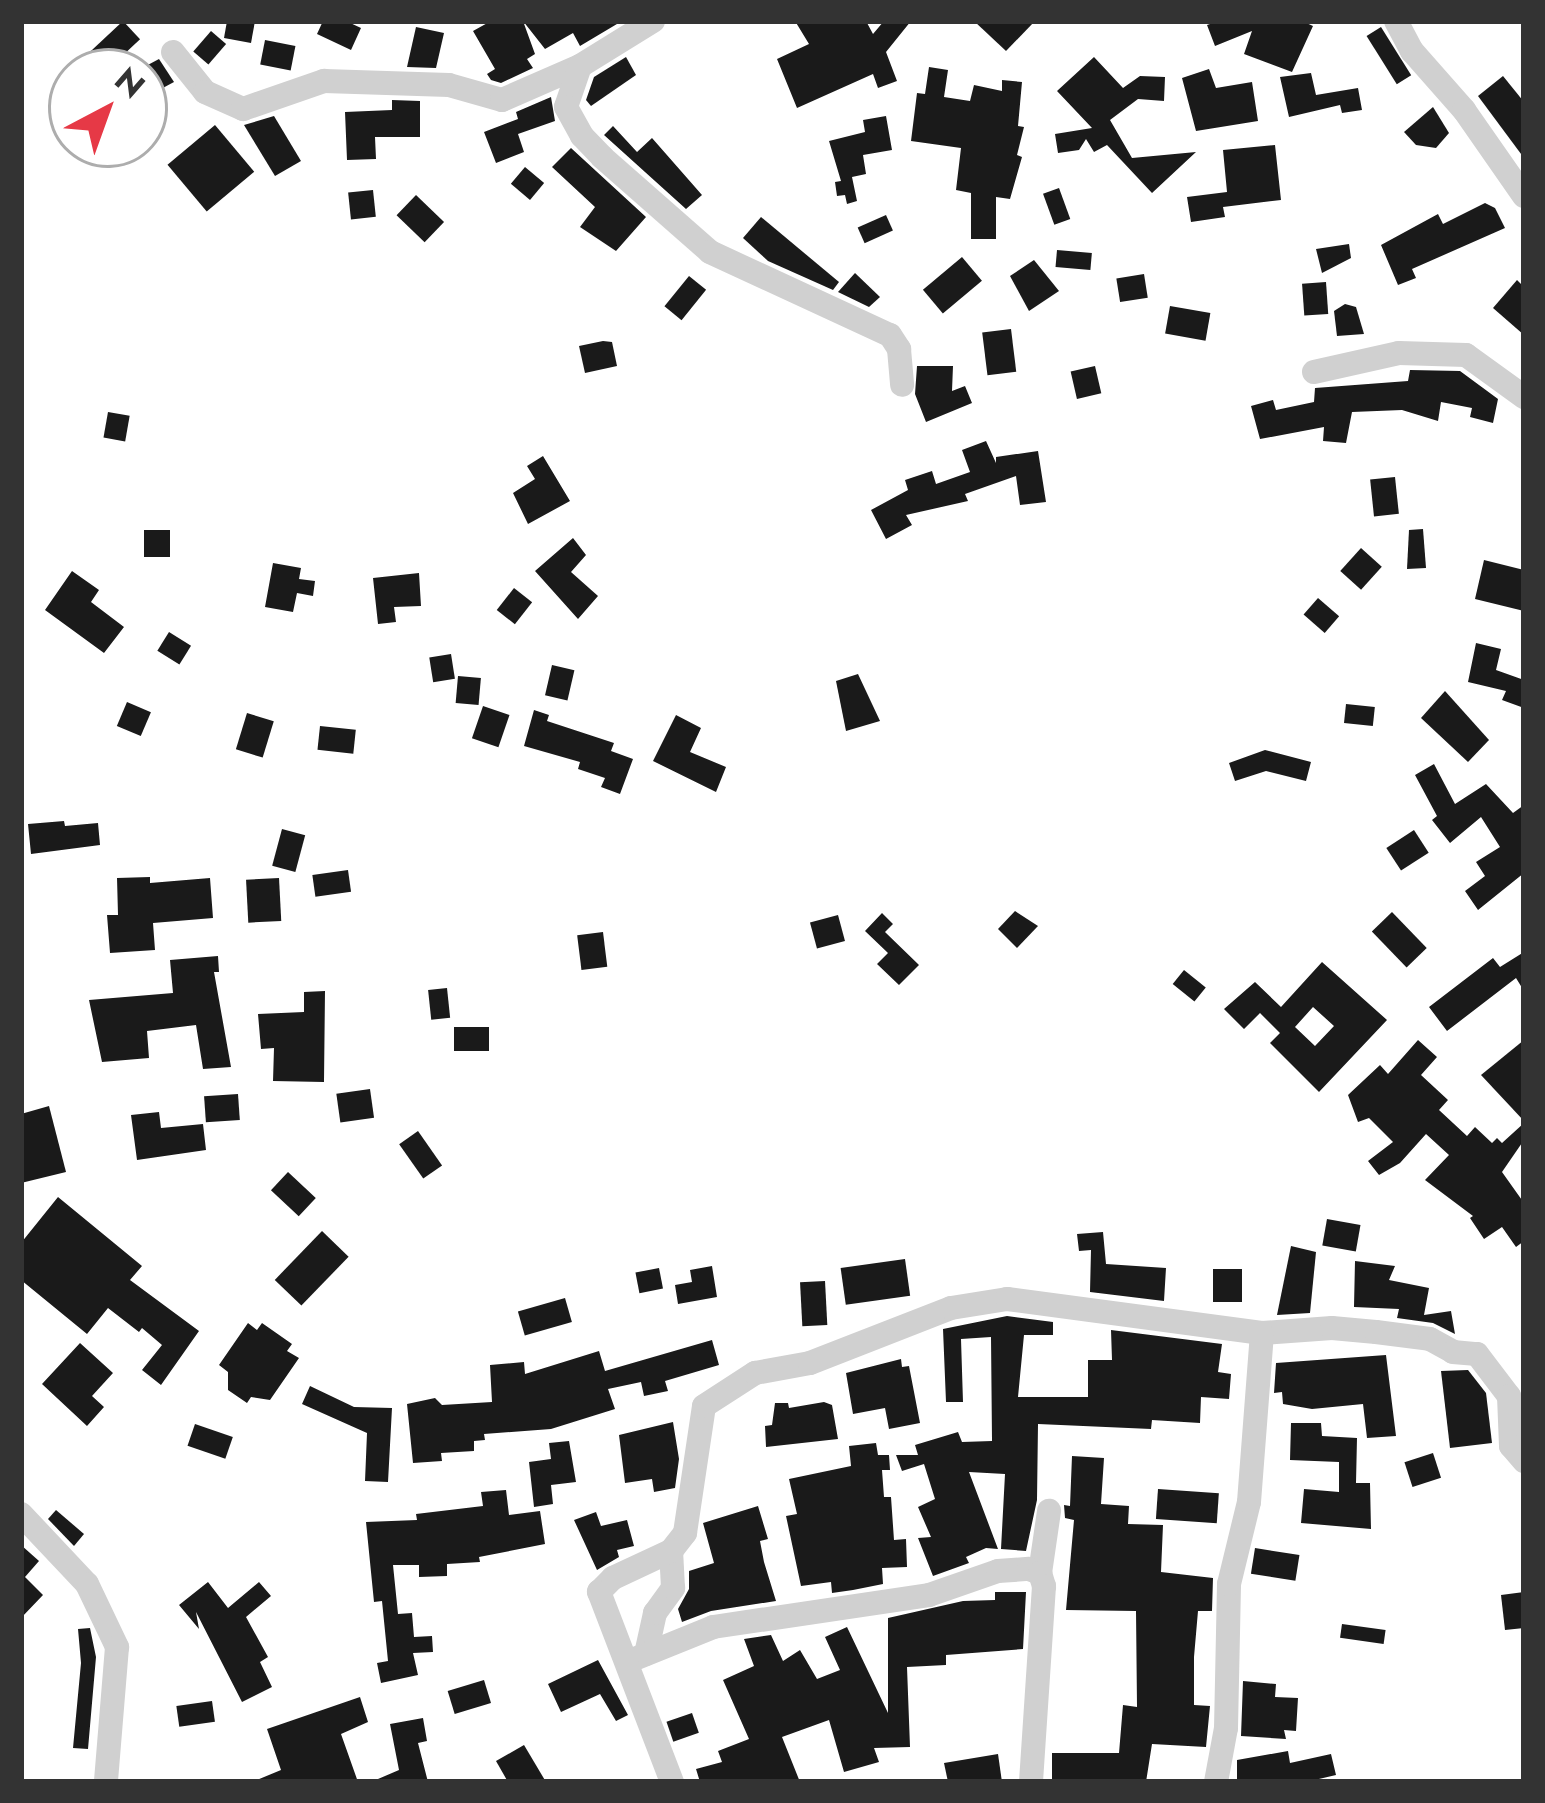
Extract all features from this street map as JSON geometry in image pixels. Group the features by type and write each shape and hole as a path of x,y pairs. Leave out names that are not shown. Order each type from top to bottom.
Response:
{"street":[{"path":"173,52 205,92 243,109 324,81 436,83 502,100 580,66 653,21"},
{"path":"1396,21 1412,51 1464,110 1524,196"},
{"path":"580,66 566,107 592,146 710,252 890,335 899,349 902,386"},
{"path":"1314,372 1399,353 1466,355 1524,397"},
{"path":"672,1782 636,1658 599,1592 614,1578 671,1551 685,1533 704,1406 755,1373 810,1363 951,1308 1007,1299 1262,1333 1332,1328 1376,1332 1430,1339 1453,1352 1478,1354 1509,1396 1511,1446 1524,1461"},
{"path":"1216,1782 1226,1728 1229,1584 1249,1502 1262,1333"},
{"path":"1030,1782 1044,1586 1040,1574 1049,1511"},
{"path":"21,1514 87,1583 117,1647 106,1782"},
{"path":"636,1658 655,1613 673,1588 671,1551"},
{"path":"636,1658 713,1627 750,1619 928,1595 998,1571 1040,1574"}],"building":[{"path":"123,21 140,39 131,48 94,48"},
{"path":"227,21 255,21 251,43 224,38"},
{"path":"323,21 346,21 361,28 351,50 317,34"},
{"path":"491,21 523,21 535,54 527,59 533,68 501,83 491,80 487,74 495,69 473,31"},
{"path":"523,21 622,21 580,46 573,33 545,49"},
{"path":"795,21 866,21 873,34 884,21 911,21 886,52 897,81 878,88 873,74 797,108 777,59 809,44"},
{"path":"974,21 1035,21 1006,51"},
{"path":"1302,21 1313,26 1292,72 1244,54 1252,31 1215,46 1207,25"},
{"path":"416,27 444,33 436,68 407,67"},
{"path":"1381,27 1411,75 1397,84 1367,36"},
{"path":"211,31 226,44 208,64 193,51"},
{"path":"265,40 295,46 291,70 260,65"},
{"path":"626,57 636,75 591,106 586,100 594,77"},
{"path":"1094,57 1123,88 1140,76 1165,77 1164,101 1138,99 1110,120 1132,158 1196,152 1152,193 1107,145 1094,152 1086,139 1079,150 1058,153 1055,134 1092,128 1057,91"},
{"path":"929,67 948,70 944,97 970,101 974,85 1002,91 1002,80 1022,82 1018,126 1024,127 1017,155 1022,157 1010,199 996,197 996,239 971,239 971,193 956,190 961,148 911,141 917,93 925,94"},
{"path":"1209,69 1216,88 1252,82 1258,121 1196,131 1182,78"},
{"path":"1311,73 1316,95 1358,88 1362,110 1342,113 1340,105 1289,117 1280,77"},
{"path":"1503,76 1524,102 1524,158 1478,96"},
{"path":"551,97 555,121 518,134 524,152 496,163 484,132 518,119 516,112"},
{"path":"392,100 420,101 420,137 375,137 376,159 347,160 345,112 392,110"},
{"path":"1433,107 1449,133 1436,148 1416,145 1404,132"},
{"path":"274,116 301,161 275,176 244,125"},
{"path":"886,116 892,150 863,155 866,174 852,177 857,201 847,204 845,195 837,196 835,182 841,181 829,141 865,132 863,120"},
{"path":"215,125 254,172 207,212 168,164"},
{"path":"613,126 637,152 652,138 702,195 686,209 604,135"},
{"path":"1275,145 1281,200 1223,207 1225,217 1191,222 1187,197 1227,192 1223,150"},
{"path":"571,148 646,217 616,251 580,227 595,207 552,167"},
{"path":"525,167 544,183 530,200 511,184"},
{"path":"1059,188 1070,219 1054,225 1043,194"},
{"path":"373,190 376,217 351,219 348,193"},
{"path":"416,195 444,222 425,242 397,215"},
{"path":"1485,203 1495,208 1505,228 1412,269 1416,278 1398,285 1381,245 1438,214 1443,224"},
{"path":"886,215 893,231 865,243 858,228"},
{"path":"761,217 839,282 833,290 768,261 743,238"},
{"path":"1349,244 1351,258 1322,273 1316,249"},
{"path":"1057,250 1092,253 1090,270 1056,267"},
{"path":"962,257 982,281 943,314 923,290"},
{"path":"1034,260 1059,291 1029,311 1010,276"},
{"path":"855,273 880,297 869,307 838,292"},
{"path":"1144,274 1148,298 1120,302 1116,278"},
{"path":"689,276 706,290 682,320 664,306"},
{"path":"1517,280 1524,287 1524,335 1493,308"},
{"path":"1326,282 1328,314 1304,316 1302,284"},
{"path":"1345,304 1356,307 1364,334 1337,336 1334,311"},
{"path":"1170,306 1210,313 1206,341 1165,334"},
{"path":"1011,329 1016,372 987,375 982,333"},
{"path":"612,342 617,366 585,373 579,346"},
{"path":"917,366 953,366 952,391 965,386 972,403 926,422 915,394"},
{"path":"1095,366 1101,393 1077,399 1071,372"},
{"path":"1410,370 1460,371 1498,399 1493,423 1470,417 1472,408 1441,402 1438,421 1402,410 1352,412 1346,443 1323,441 1324,427 1260,439 1251,406 1273,400 1276,410 1314,402 1315,388 1408,381"},
{"path":"108,412 130,416 125,441 103,438"},
{"path":"986,441 996,463 996,457 1038,451 1046,502 1020,505 1016,476 965,494 968,501 906,515 912,525 886,539 871,510 908,490 905,480 932,471 936,484 970,472 962,450"},
{"path":"543,456 570,501 528,524 513,493 535,479 527,466"},
{"path":"1395,477 1399,514 1374,516 1370,480"},
{"path":"1423,529 1426,568 1407,569 1409,530"},
{"path":"144,530 170,530 170,557 144,557"},
{"path":"573,538 586,555 571,572 598,596 578,619 535,571"},
{"path":"1361,548 1382,567 1361,590 1340,571"},
{"path":"1484,560 1524,570 1524,611 1475,599"},
{"path":"273,563 301,568 299,579 315,581 313,596 297,593 293,612 265,607"},
{"path":"72,571 99,590 91,602 124,627 104,653 45,610"},
{"path":"419,573 421,606 394,607 396,622 378,624 373,578"},
{"path":"514,588 532,602 515,624 497,610"},
{"path":"1318,598 1339,616 1325,633 1304,615"},
{"path":"169,632 191,646 179,664 157,651"},
{"path":"1476,643 1501,649 1496,670 1524,680 1524,708 1502,700 1506,691 1468,682"},
{"path":"451,654 455,679 433,682 429,657"},
{"path":"552,665 574,670 567,700 545,695"},
{"path":"858,674 880,721 846,731 836,681"},
{"path":"458,676 481,678 479,705 456,703"},
{"path":"1445,691 1489,740 1468,762 1421,718"},
{"path":"127,702 151,712 141,736 117,726"},
{"path":"1346,704 1375,707 1373,726 1344,723"},
{"path":"483,706 509,715 498,747 472,738"},
{"path":"534,710 549,715 547,721 614,743 611,751 633,759 620,794 601,787 605,778 578,769 580,762 524,746"},
{"path":"247,713 274,721 263,758 236,749"},
{"path":"676,715 701,728 690,752 726,767 716,792 653,761"},
{"path":"320,726 356,730 353,754 317,750"},
{"path":"1265,750 1311,762 1306,781 1266,771 1235,781 1229,763"},
{"path":"1434,764 1455,804 1486,784 1513,813 1524,805 1524,873 1478,910 1465,891 1485,876 1476,862 1500,847 1481,817 1450,843 1432,820 1437,816 1415,775"},
{"path":"64,821 65,826 98,823 100,845 31,854 28,824"},
{"path":"282,829 305,835 295,872 272,866"},
{"path":"1414,830 1429,853 1401,871 1386,848"},
{"path":"348,870 351,892 315,897 312,875"},
{"path":"150,877 150,883 210,878 213,918 153,923 155,950 110,953 107,915 118,915 117,878"},
{"path":"279,878 281,921 248,923 246,880"},
{"path":"1015,911 1038,926 1017,948 998,929"},
{"path":"1392,912 1427,948 1407,967 1372,931"},
{"path":"882,913 893,924 885,932 919,965 899,985 877,964 888,953 865,931"},
{"path":"838,915 845,941 817,949 810,923"},
{"path":"603,932 607,967 581,970 577,935"},
{"path":"1524,952 1524,991 1516,978 1447,1031 1429,1007 1493,958 1500,967"},
{"path":"218,956 219,972 214,972 231,1067 203,1069 196,1025 147,1031 149,1058 102,1062 89,1000 173,993 170,960"},
{"path":"1322,962 1387,1020 1319,1092 1270,1043 1280,1033 1260,1013 1244,1029 1224,1009 1255,982 1281,1007","holes":["1313,1007 1334,1026 1315,1046 1295,1027"]},
{"path":"1184,970 1206,988 1194,1002 1173,984"},
{"path":"447,988 450,1018 431,1020 428,990"},
{"path":"325,991 324,1082 273,1081 274,1048 261,1049 258,1014 304,1012 304,992"},
{"path":"454,1027 489,1027 489,1051 454,1051"},
{"path":"1418,1040 1437,1057 1421,1075 1448,1100 1439,1110 1467,1136 1475,1127 1492,1143 1497,1138 1502,1143 1524,1123 1524,1140 1502,1172 1524,1203 1524,1241 1516,1247 1502,1227 1484,1239 1473,1216 1425,1180 1449,1155 1426,1134 1400,1163 1379,1175 1368,1161 1393,1142 1369,1118 1358,1122 1348,1095 1380,1065 1388,1074"},
{"path":"1524,1040 1524,1121 1481,1075"},
{"path":"370,1089 374,1118 340,1122 336,1094"},
{"path":"238,1094 240,1120 206,1122 204,1096"},
{"path":"49,1106 66,1172 21,1183 21,1114"},
{"path":"159,1112 161,1128 203,1124 206,1150 137,1160 131,1115"},
{"path":"418,1131 442,1165 423,1179 399,1144"},
{"path":"288,1172 316,1198 299,1216 271,1190"},
{"path":"58,1197 142,1266 130,1280 199,1331 161,1385 142,1370 162,1345 142,1328 139,1332 108,1308 87,1334 21,1280 21,1243"},
{"path":"1327,1219 1360,1225 1356,1251 1322,1246"},
{"path":"322,1231 349,1257 301,1306 275,1280"},
{"path":"1103,1232 1106,1264 1166,1268 1164,1301 1090,1292 1091,1250 1079,1251 1077,1234"},
{"path":"1291,1246 1316,1252 1310,1313 1277,1315"},
{"path":"905,1259 910,1296 846,1305 841,1268"},
{"path":"1355,1261 1395,1266 1389,1280 1429,1288 1424,1315 1451,1311 1455,1334 1433,1323 1397,1318 1399,1309 1354,1307"},
{"path":"712,1266 717,1297 678,1304 675,1285 692,1282 690,1270"},
{"path":"659,1268 663,1289 639,1293 635,1273"},
{"path":"1213,1269 1242,1269 1242,1302 1213,1302"},
{"path":"825,1281 827,1325 802,1326 800,1282"},
{"path":"565,1298 572,1322 525,1336 518,1312"},
{"path":"1007,1316 1053,1322 1053,1335 1024,1335 1018,1397 1088,1397 1088,1360 1112,1360 1111,1330 1222,1344 1218,1372 1231,1374 1229,1399 1201,1397 1200,1423 1152,1420 1151,1429 1038,1424 1037,1500 1026,1551 1001,1549 1005,1474 969,1472 998,1549 986,1548 966,1557 969,1563 933,1576 918,1538 931,1537 918,1507 935,1499 924,1464 902,1471 896,1455 918,1455 915,1445 958,1432 962,1442 992,1441 991,1337 961,1339 963,1402 946,1402 943,1329"},
{"path":"248,1323 257,1330 262,1323 292,1344 287,1351 299,1358 270,1400 251,1397 247,1403 228,1390 228,1372 219,1365"},
{"path":"712,1340 719,1365 665,1381 668,1391 644,1396 641,1382 608,1389 615,1409 551,1429 484,1434 485,1440 474,1441 474,1451 441,1453 442,1461 413,1463 407,1404 435,1398 442,1405 492,1402 490,1365 524,1362 525,1374 599,1351 605,1371"},
{"path":"80,1343 113,1373 92,1396 104,1407 87,1426 42,1384"},
{"path":"1386,1355 1396,1436 1367,1438 1363,1404 1312,1409 1283,1404 1282,1392 1274,1393 1276,1363"},
{"path":"901,1359 902,1367 909,1366 920,1423 889,1429 885,1408 853,1414 846,1373"},
{"path":"1468,1370 1486,1393 1492,1443 1450,1448 1441,1371"},
{"path":"310,1386 354,1407 392,1408 388,1482 365,1481 367,1433 302,1404"},
{"path":"775,1403 788,1403 789,1408 832,1405 838,1439 766,1447 765,1426 772,1425"},
{"path":"673,1422 679,1459 675,1488 654,1492 652,1479 625,1483 619,1435"},
{"path":"1291,1423 1321,1423 1322,1436 1357,1438 1356,1483 1370,1483 1371,1529 1301,1523 1304,1489 1339,1492 1339,1462 1290,1460"},
{"path":"195,1424 233,1437 225,1459 188,1446"},
{"path":"569,1441 576,1482 551,1485 553,1504 534,1507 529,1462 551,1459 549,1443"},
{"path":"876,1443 878,1455 889,1455 890,1470 882,1470 884,1497 891,1497 894,1540 906,1539 907,1567 882,1568 883,1584 853,1590 832,1593 831,1582 801,1586 786,1516 797,1514 789,1479 851,1466 849,1446"},
{"path":"1433,1453 1441,1478 1413,1487 1404,1462"},
{"path":"1072,1456 1104,1458 1101,1504 1129,1506 1128,1524 1163,1525 1161,1572 1213,1578 1212,1611 1198,1611 1194,1657 1194,1705 1210,1706 1206,1747 1152,1744 1146,1782 1052,1782 1052,1753 1119,1753 1123,1705 1137,1707 1136,1611 1066,1610 1074,1520 1065,1518 1064,1505 1070,1506"},
{"path":"1158,1489 1219,1493 1217,1523 1156,1519"},
{"path":"506,1490 509,1515 540,1511 545,1544 479,1557 480,1562 447,1564 447,1576 419,1577 419,1565 393,1565 398,1614 412,1613 414,1637 432,1636 433,1652 413,1653 418,1675 381,1683 377,1663 388,1661 382,1601 374,1602 366,1522 417,1520 416,1514 483,1506 481,1492"},
{"path":"758,1506 768,1539 760,1541 776,1601 711,1611 682,1622 678,1609 689,1589 689,1571 714,1563 703,1523"},
{"path":"56,1510 84,1534 74,1546 48,1519"},
{"path":"596,1512 601,1526 627,1520 634,1546 617,1550 619,1557 597,1570 574,1520"},
{"path":"21,1545 39,1561 25,1577 43,1595 21,1618"},
{"path":"1255,1548 1299,1555 1295,1581 1251,1574"},
{"path":"208,1582 228,1608 259,1582 271,1596 246,1617 268,1657 260,1662 272,1687 242,1702 196,1612 199,1629 179,1605"},
{"path":"995,1592 1026,1592 1023,1649 946,1655 946,1665 907,1667 910,1747 874,1748 879,1762 844,1772 829,1720 782,1737 800,1782 700,1782 696,1769 722,1762 718,1751 749,1739 723,1680 754,1666 744,1639 771,1635 783,1661 800,1650 817,1679 840,1670 825,1637 847,1627 888,1713 888,1618 963,1601 995,1600"},
{"path":"1524,1592 1524,1628 1505,1630 1501,1595"},
{"path":"1342,1624 1386,1630 1384,1644 1340,1638"},
{"path":"90,1628 96,1657 88,1749 73,1748 81,1663 78,1629"},
{"path":"598,1660 628,1715 616,1721 600,1694 561,1712 548,1684"},
{"path":"484,1680 491,1703 455,1714 448,1691"},
{"path":"1243,1681 1276,1684 1275,1697 1298,1698 1296,1731 1284,1730 1286,1739 1241,1736"},
{"path":"360,1697 368,1722 341,1734 358,1782 252,1782 281,1770 267,1729"},
{"path":"212,1701 215,1722 179,1727 176,1706"},
{"path":"692,1713 699,1733 673,1742 666,1722"},
{"path":"423,1718 427,1741 418,1743 428,1782 371,1782 399,1770 390,1724"},
{"path":"524,1745 546,1782 508,1782 496,1761"},
{"path":"1288,1751 1290,1763 1331,1754 1336,1775 1306,1782 1237,1782 1237,1760"},
{"path":"998,1754 1002,1782 948,1782 944,1763"}]}
